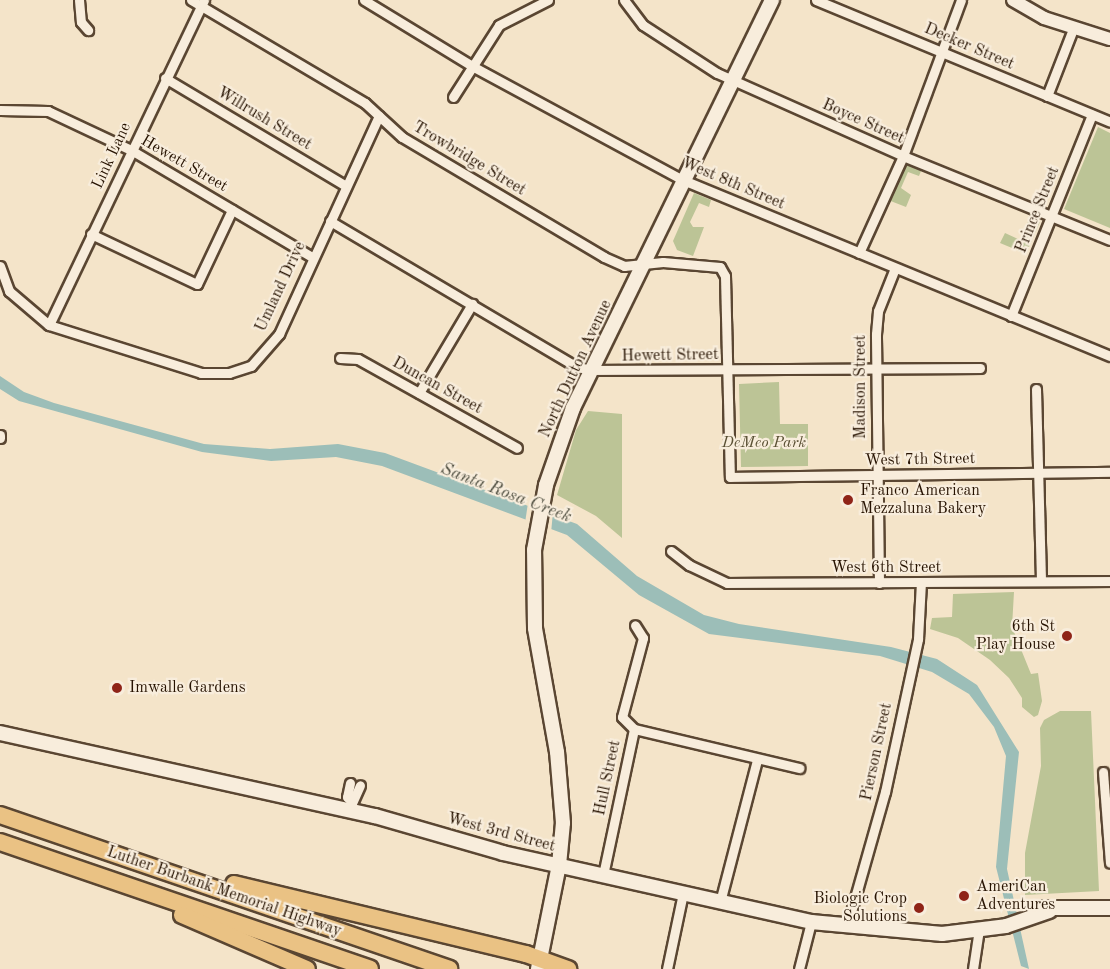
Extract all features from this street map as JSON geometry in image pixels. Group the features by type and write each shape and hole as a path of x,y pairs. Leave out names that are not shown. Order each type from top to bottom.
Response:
{"highway":[{"name":"Luther Burbank Memorial Highway","path":"0,815 449,969"},
{"name":"Luther Burbank Memorial Highway","path":"0,842 370,969"},
{"path":"120,856 540,964 568,969"},
{"path":"108,879 307,969"}],"main road":[{"name":"North Dutton Avenue","path":"540,964 559,865 562,786 535,628 534,550 546,485 561,434 772,0"},
{"name":"West 3rd Street","path":"0,733 350,806 559,865 811,922 928,935 979,929 997,924 1006,926 1049,910 1110,908"}],"street":[{"path":"79,0 81,22 88,30"},
{"name":"Trowbridge Street","path":"191,0 202,3 365,103 402,137 604,257 624,266 663,262 720,267 725,276 727,370"},
{"name":"West 8th Street","path":"364,0 472,66 683,180 1110,356"},
{"path":"453,97 499,25 548,0"},
{"name":"Boyce Street","path":"624,0 643,25 677,51 732,80 903,156 1110,240"},
{"name":"Decker Street","path":"816,0 1110,122"},
{"path":"859,253 903,156 940,50 961,0"},
{"path":"1013,0 1073,29 1110,39"},
{"name":"Link Lane","path":"49,325 202,3"},
{"path":"1047,96 1073,29"},
{"name":"Willrush Street","path":"165,78 346,186"},
{"name":"Hewett Street","path":"0,110 48,111 131,150 312,257"},
{"name":"Prince Street","path":"1011,316 1092,115"},
{"name":"Umland Drive","path":"0,266 9,291 49,325 201,373 229,373 251,366 279,334 312,257 379,116"},
{"path":"91,234 197,284 232,210"},
{"name":"Hewett Street","path":"330,221 577,367 592,370 980,368"},
{"name":"Madison Street","path":"879,583 875,368 878,311 895,268"},
{"path":"419,393 472,304"},
{"name":"Duncan Street","path":"340,358 358,359 517,448"},
{"name":"West 7th Street","path":"727,370 730,477 1110,472"},
{"path":"1036,389 1041,581"},
{"name":"West 6th Street","path":"670,551 688,565 727,583 1110,581"},
{"name":"Pierson Street","path":"847,927 885,792 918,639 921,582"},
{"name":"Hull Street","path":"603,875 634,729 622,717 643,638 635,625"},
{"path":"634,729 757,760 799,768"},
{"path":"720,902 757,760"},
{"path":"1103,772 1110,863"},
{"path":"350,806 347,797 355,784"},
{"path":"667,969 683,893"},
{"path":"799,969 811,922"},
{"path":"973,969 979,929"}],"green space":[{"path":"1098,127 1110,133 1110,228 1064,209"},
{"path":"907,164 921,171 919,176 908,172 901,188 911,195 906,207 888,200"},
{"path":"694,193 711,200 709,207 699,203 690,222 693,227 704,227 693,256 677,250 673,241"},
{"path":"1030,217 1040,222 1026,254 1000,243 1005,233 1020,240"},
{"name":"DeMeo Park","path":"779,382 780,424 808,424 808,466 741,467 739,384"},
{"path":"588,411 622,414 622,538 596,516 557,495 576,430"},
{"path":"1014,592 1012,627 1031,674 1038,673 1042,701 1038,715 1034,717 1022,707 1022,698 1009,678 990,660 958,638 930,629 932,618 952,617 953,594"},
{"path":"1060,711 1091,711 1099,891 1025,895 1025,853 1041,766 1040,728 1044,720"}],"water":[{"path":"0,376 24,392 54,403 204,444 270,449 338,444 385,453 577,524 637,576 704,615 739,624 891,647 937,659 977,685 1019,752 1007,869 1029,969 1021,966 996,867 1006,756 994,727 969,694 932,672 880,656 709,634 639,595 567,535 382,466 336,457 271,461 202,452 19,401 0,389"}],"pier":[{"path":"528,503 553,512 551,533 525,523"}],"place":[{"name":"Franco American Mezzaluna Bakery","path":"848,500"},
{"name":"6th St Play House","path":"1067,636"},
{"name":"Imwalle Gardens","path":"117,688"},
{"name":"AmeriCan Adventures","path":"964,896"},
{"name":"Biologic Crop Solutions","path":"919,908"}],"water label":[{"name":"Santa Rosa Creek","path":"506,493"}]}
